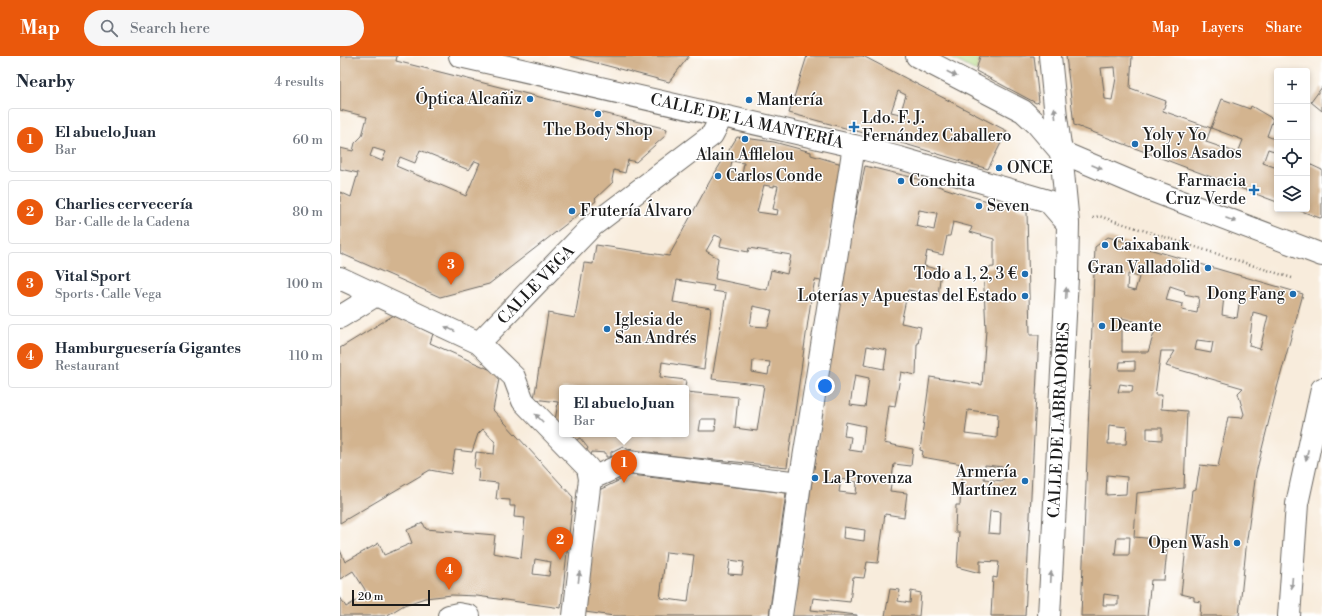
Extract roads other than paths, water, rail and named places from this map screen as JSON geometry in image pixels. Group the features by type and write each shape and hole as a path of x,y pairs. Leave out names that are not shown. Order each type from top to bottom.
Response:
{"street":[{"name":"CALLE DE LA MANTERÍA","path":"460,56 854,146 903,159 1048,201 1068,224"},
{"path":"917,56 1023,111 1037,124 1061,152 1148,189 1322,255"},
{"name":"CALLE DE LABRADORES","path":"1049,616 1067,278 1068,224 1050,56"},
{"name":"CALLE VEGA","path":"479,343 592,226 712,135 722,116"},
{"path":"781,616 800,483 854,146"},
{"path":"340,278 479,343 514,377 523,401 588,468 590,479 574,616"},
{"path":"340,317 376,295"},
{"path":"1289,616 1297,504 1322,389"},
{"path":"590,479 628,462 800,483"},
{"path":"450,616 458,614 469,616"}],"place":[{"name":"Óptica Alcañiz","path":"530,99"},
{"name":"Mantería","path":"749,100"},
{"name":"The Body Shop","path":"598,114"},
{"name":"Ldo. F. J. Fernández Caballero","path":"854,127"},
{"name":"Alain Afflelou","path":"745,139"},
{"name":"Yoly y Yo Pollos Asados","path":"1135,144"},
{"name":"ONCE","path":"999,168"},
{"name":"Carlos Conde","path":"718,176"},
{"name":"Conchita","path":"901,181"},
{"name":"Farmacia Cruz Verde","path":"1254,190"},
{"name":"Seven","path":"979,206"},
{"name":"Frutería Álvaro","path":"572,211"},
{"name":"Caixabank","path":"1105,245"},
{"name":"Gran Valladolid","path":"1208,268"},
{"name":"Todo a 1, 2, 3 €","path":"1025,274"},
{"name":"Vital Sport","path":"451,285"},
{"name":"Dong Fang","path":"1293,294"},
{"name":"Loterías y Apuestas del Estado","path":"1025,296"},
{"name":"Deante","path":"1102,326"},
{"name":"Iglesia de San Andrés","path":"607,329"},
{"name":"La Provenza","path":"815,478"},
{"name":"Armería Martínez","path":"1025,481"},
{"name":"El abuelo Juan","path":"624,483"},
{"name":"Open Wash","path":"1237,543"},
{"name":"Charlies cervecería","path":"560,560"},
{"name":"Hamburguesería Gigantes","path":"449,590"}]}
